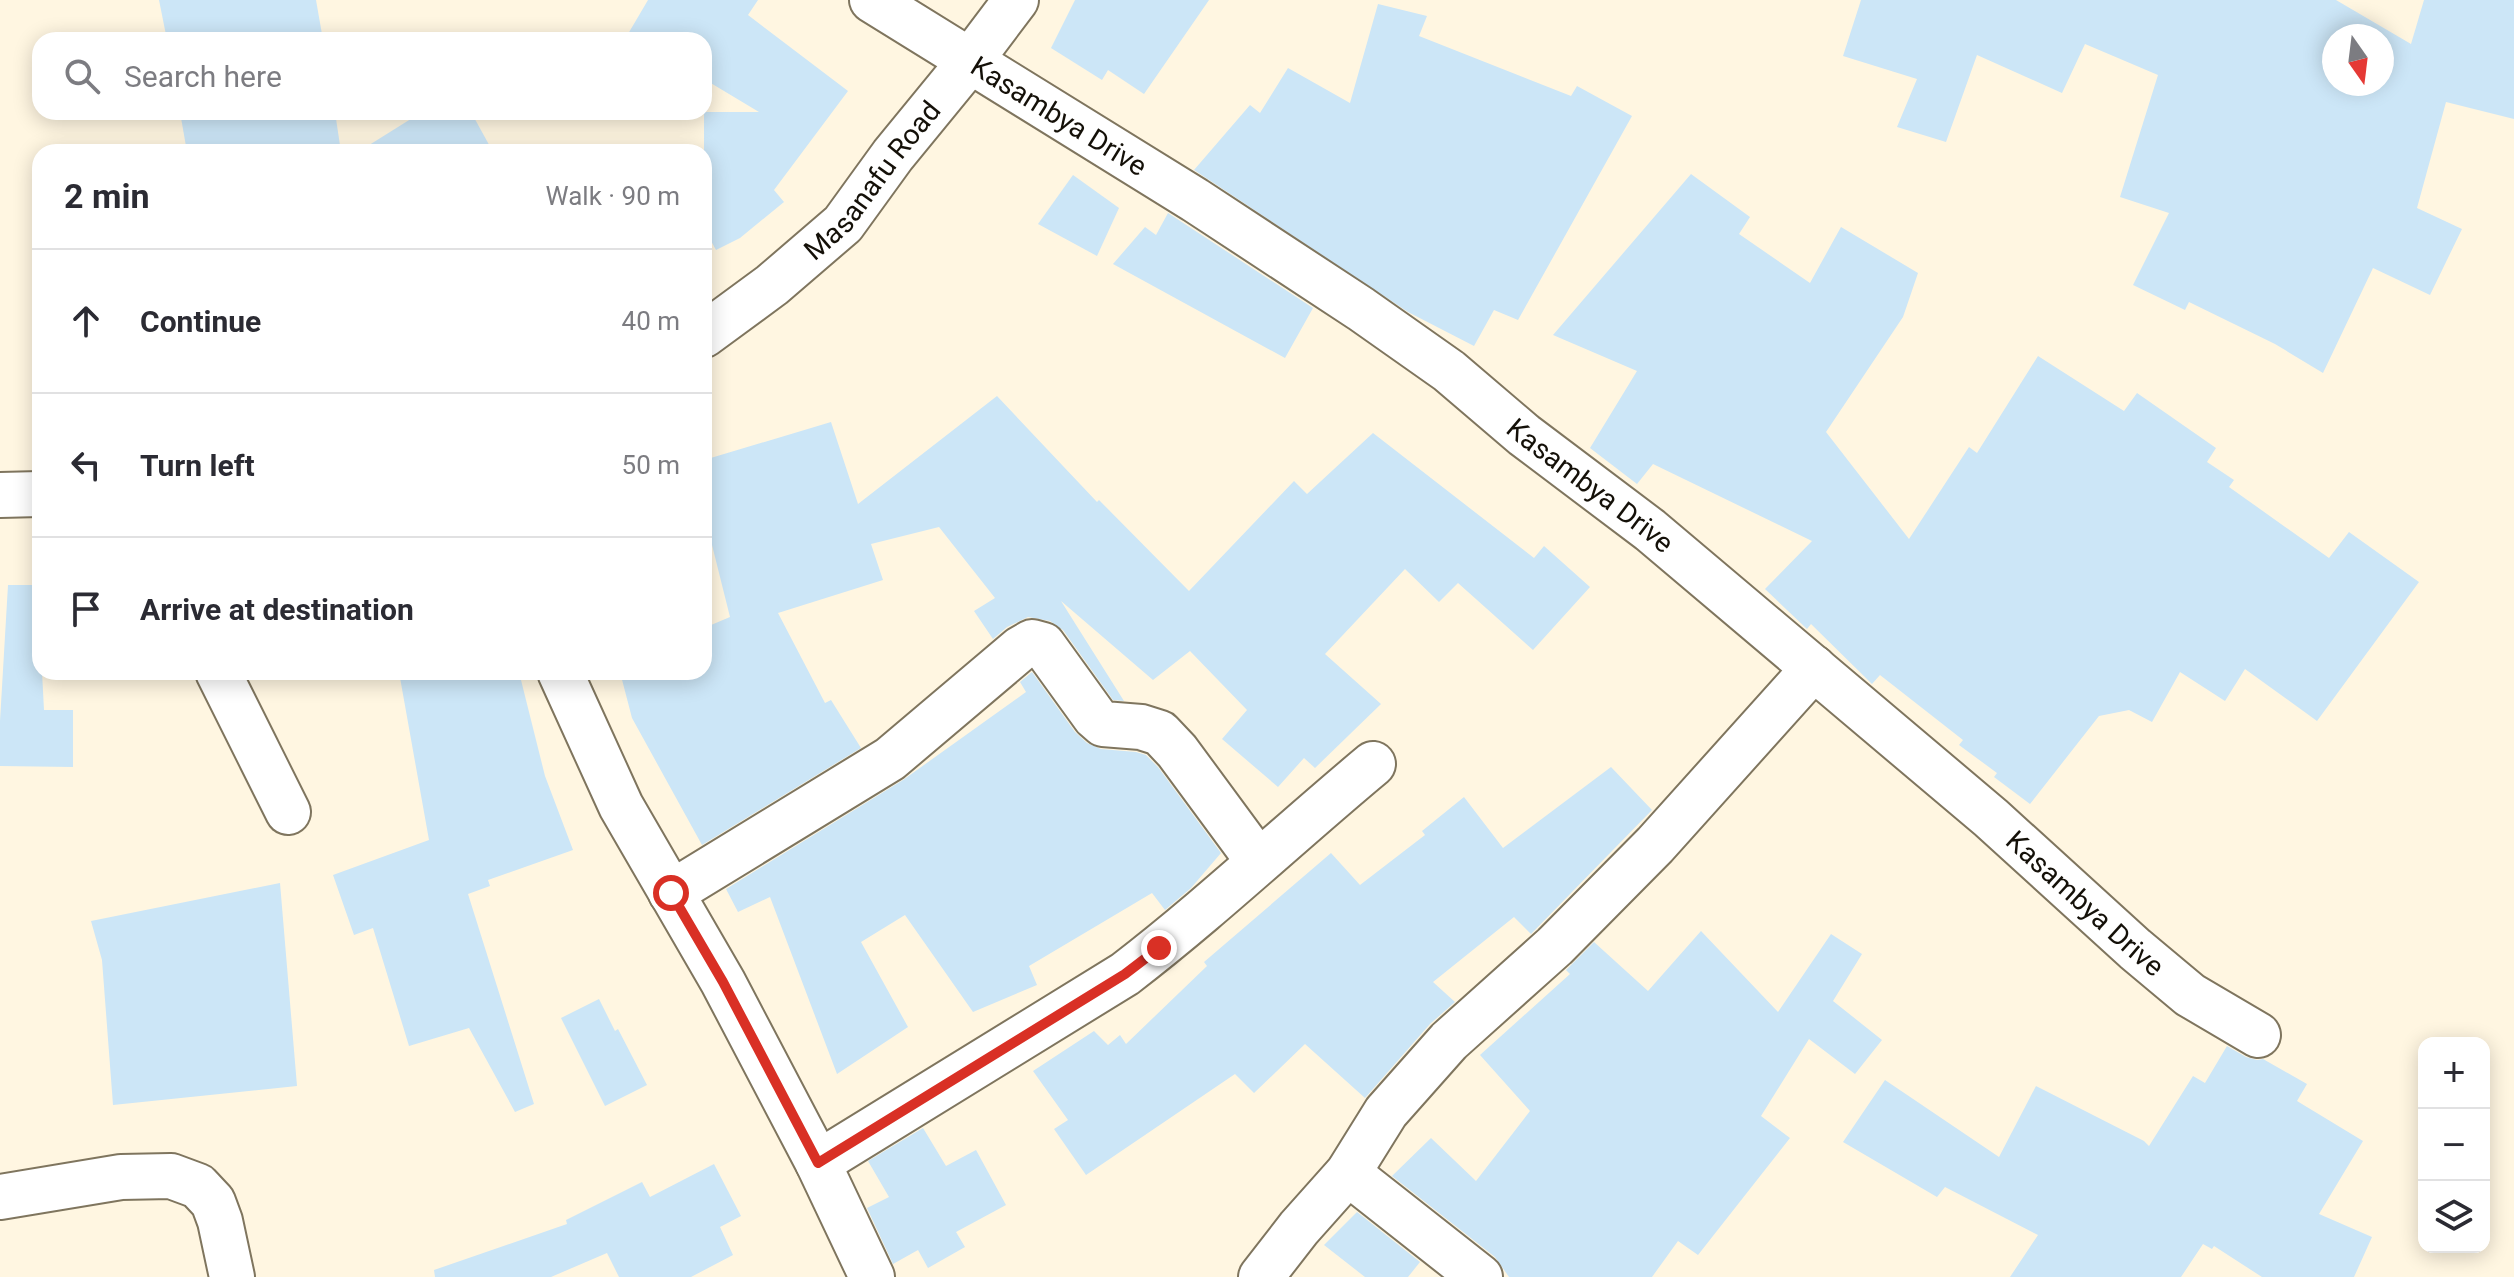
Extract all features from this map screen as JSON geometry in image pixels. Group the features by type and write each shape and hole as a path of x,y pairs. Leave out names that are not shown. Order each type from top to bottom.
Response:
{"street":[{"name":"Kasambya Drive","path":"872,0 1195,200 1437,362 1524,435 1650,530 1991,818 2190,995 2258,1035"},
{"name":"Masanafu Road","path":"712,329 772,285 843,224 893,155 1016,0"},
{"path":"0,495 32,494"},
{"path":"671,893 890,759 1032,642 1043,645 1103,724 1141,727 1160,733 1177,751 1258,861"},
{"path":"1261,1277 1348,1173 1386,1112 1449,1041 1555,946 1655,845 1814,668"},
{"path":"222,680 288,812"},
{"path":"564,680 621,806 723,982 818,1163 872,1277"},
{"path":"818,1163 1125,974 1373,764"},
{"path":"1348,1173 1480,1277"},
{"path":"0,1197 121,1177 171,1176 198,1186 213,1202 232,1277"}],"building":[{"path":"159,0 316,0 322,32 165,32"},
{"path":"648,0 758,0 748,15 848,91 774,190 784,202 740,238 716,250 712,243 712,144 704,144 704,120 712,120 712,112 759,112 712,84 712,32 629,32"},
{"path":"1075,0 1209,0 1144,94 1108,70 1102,80 1051,48"},
{"path":"1861,0 2336,0 2377,24 2322,24 2322,96 2394,96 2394,34 2411,44 2424,0 2514,0 2514,119 2446,102 2417,208 2462,229 2430,295 2373,268 2323,373 2275,344 2189,302 2185,310 2133,285 2169,213 2120,197 2158,75 2085,44 2062,93 1977,55 1946,142 1897,127 1917,79 1843,56"},
{"path":"1378,4 1427,16 1419,36 1571,96 1577,86 1632,116 1518,320 1494,310 1474,346 1408,312 1194,170 1250,105 1260,113 1288,68 1350,103"},
{"path":"181,120 336,120 340,144 186,144"},
{"path":"409,120 475,120 489,144 371,144"},
{"path":"1691,174 1750,217 1739,234 1810,283 1841,227 1918,273 1903,317 1826,432 1909,539 1969,447 1977,453 2038,356 2124,411 2137,393 2216,448 2207,462 2234,480 2229,487 2329,558 2349,532 2419,582 2317,721 2245,669 2225,701 2180,672 2152,722 2129,710 2099,716 2030,804 1994,777 1997,773 1959,745 1963,740 1880,675 1872,684 1811,624 1807,629 1765,589 1812,541 1653,464 1637,484 1590,448 1637,371 1553,335"},
{"path":"1073,175 1119,208 1097,256 1038,224"},
{"path":"1168,213 1313,308 1285,358 1113,264 1145,227 1156,235"},
{"path":"997,396 1097,502 1099,500 1189,591 1294,481 1307,494 1373,433 1534,558 1544,546 1590,587 1533,650 1458,583 1439,602 1405,569 1325,654 1381,704 1315,768 1304,758 1278,787 1222,739 1247,710 1190,651 1153,680 1061,601 1124,701 1113,700 1063,630 1050,621 1028,617 1007,627 993,639 974,611 995,598 939,527 871,544 883,580 778,613 825,703 831,700 861,748 702,845 632,718 622,680 712,680 712,625 730,617 712,545 712,458 831,422 858,504"},
{"path":"8,585 32,585 32,680 42,680 44,710 73,710 73,767 0,766"},
{"path":"1032,672 1075,732 1087,743 1101,749 1146,755 1221,853 1191,888 1165,910 1152,893 1029,966 1037,985 973,1012 905,915 861,942 908,1027 837,1074 770,897 738,912 726,889 903,780 1026,692 1020,682"},
{"path":"400,680 521,680 545,776 573,850 488,880 490,886 468,894 534,1104 515,1112 469,1028 409,1046 373,928 354,935 333,875 429,840"},
{"path":"1611,767 1652,810 1531,934 1514,917 1433,982 1455,1002 1430,1024 1365,1098 1305,1044 1254,1093 1235,1074 1086,1175 1054,1129 1068,1120 1033,1071 1094,1031 1108,1045 1120,1035 1126,1044 1207,966 1204,962 1331,853 1360,885 1425,835 1422,831 1464,797 1503,848"},
{"path":"280,883 297,1086 113,1105 102,960 91,921"},
{"path":"1701,931 1778,1012 1831,934 1862,954 1833,1001 1882,1040 1855,1074 1809,1039 1761,1116 1790,1138 1698,1255 1678,1241 1652,1277 1509,1277 1495,1257 1392,1176 1431,1138 1476,1181 1530,1111 1480,1055 1570,974 1566,970 1594,942 1648,991"},
{"path":"599,999 647,1085 605,1106 561,1018"},
{"path":"2227,1046 2246,1057 2263,1059 2307,1084 2297,1101 2363,1141 2319,1214 2372,1237 2354,1277 2262,1277 2214,1246 2212,1249 2203,1244 2181,1277 2010,1277 2038,1235 1945,1187 1937,1197 1843,1142 1885,1080 1999,1157 2036,1086 2149,1146 2193,1076 2205,1083"},
{"path":"923,1128 946,1166 976,1150 1006,1205 956,1232 965,1247 928,1268 918,1250 893,1264 867,1208 889,1197 868,1161"},
{"path":"714,1164 741,1216 720,1227 733,1255 691,1277 619,1277 607,1253 551,1277 435,1277 434,1270 567,1224 566,1220 642,1182 650,1197"},
{"path":"1357,1212 1420,1262 1408,1277 1365,1277 1324,1245"}],"route":[{"path":"671,893 723,982 818,1163 1125,974 1159,948"}]}
